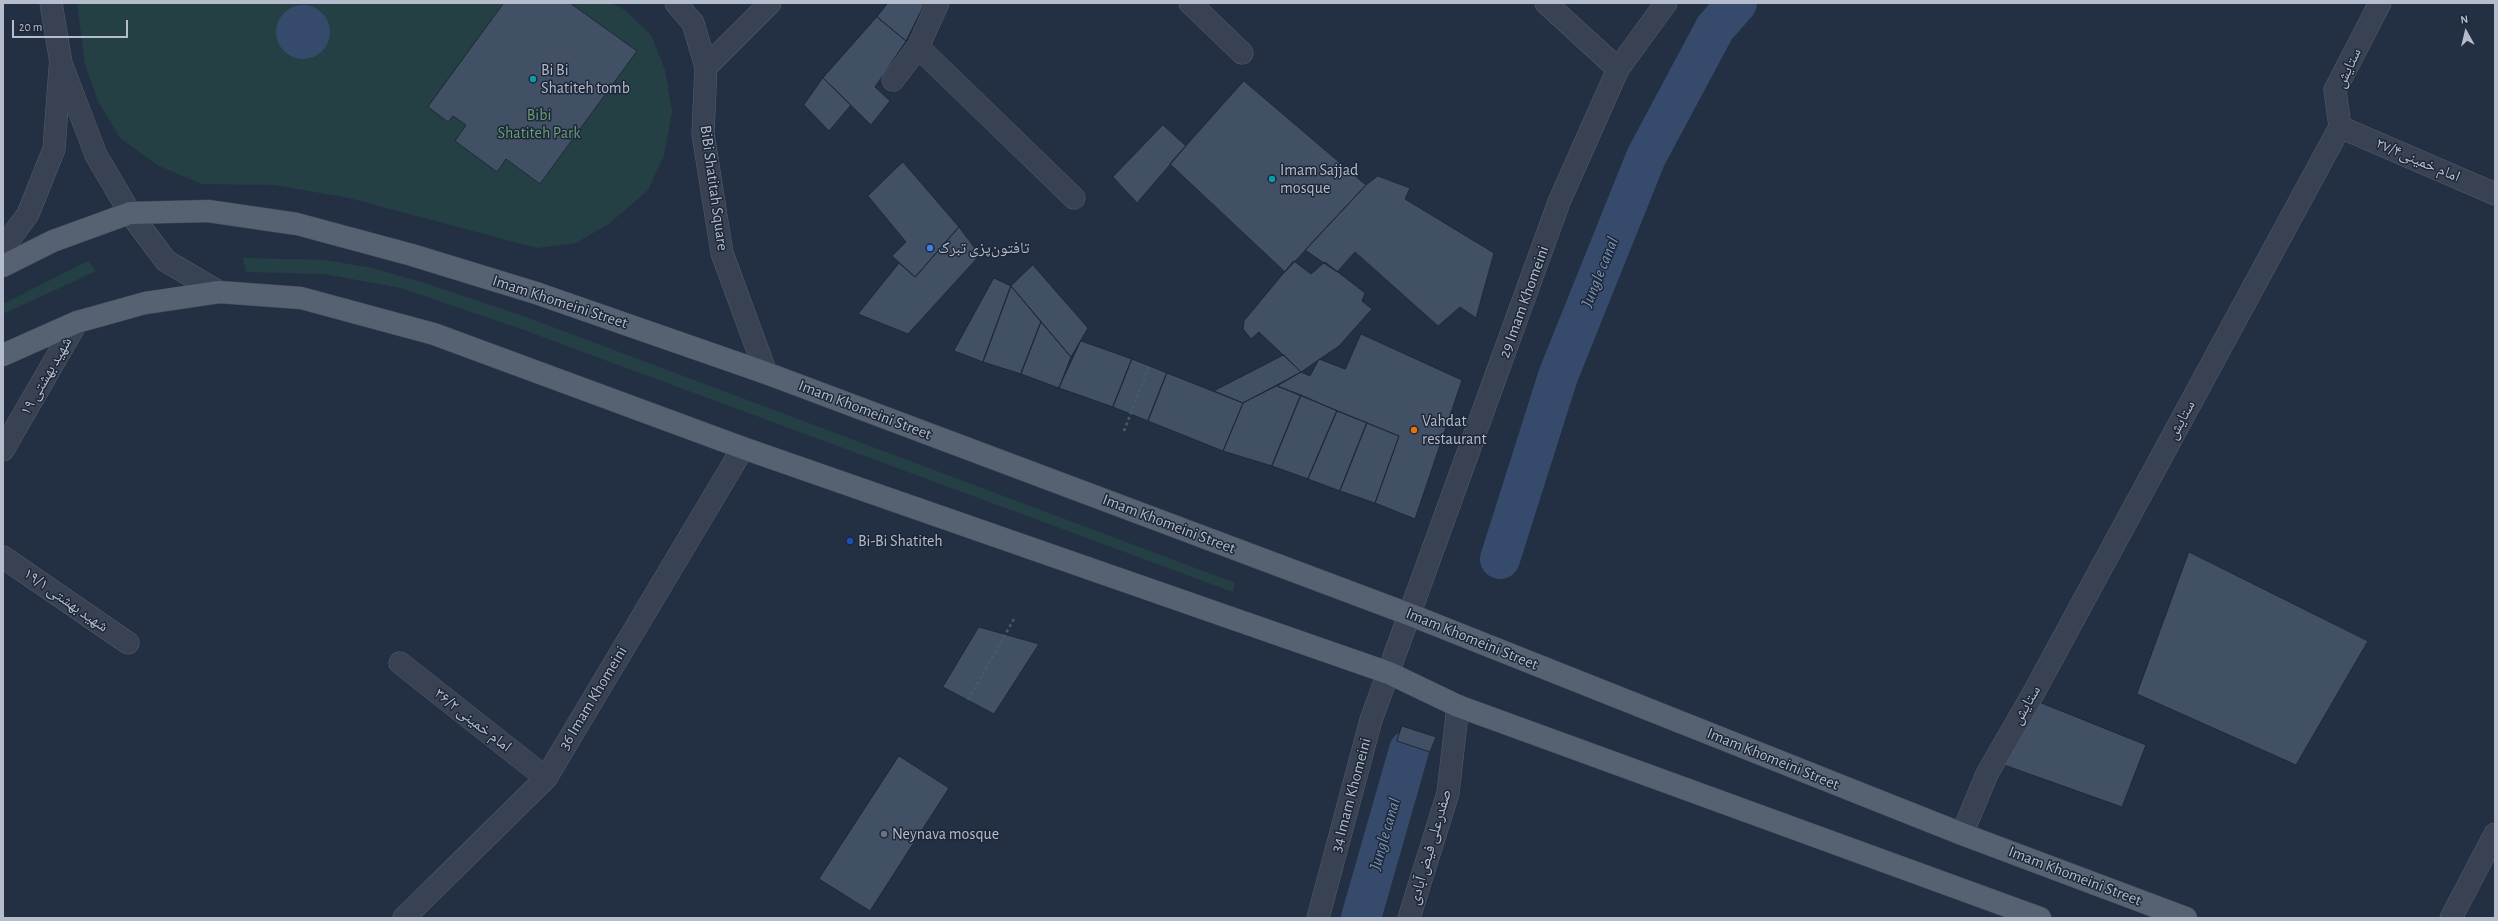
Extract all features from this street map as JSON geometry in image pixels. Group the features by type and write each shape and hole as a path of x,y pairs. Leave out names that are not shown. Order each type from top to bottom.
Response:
{"main road":[{"name":"Imam Khomeini Street","path":"3,266 53,241 130,213 208,211 297,224 412,255 536,293 766,373 1411,615 1962,834 2186,918"},
{"path":"3,355 77,322 145,303 219,292 301,298 434,334 742,448 1390,673 1458,706 2040,918"}],"street":[{"path":"51,3 61,63 96,155 130,213 166,261 219,292"},
{"name":"BiBi Shatitah Square","path":"676,3 693,23 706,67 703,134 722,252 766,373"},
{"path":"706,67 770,3"},
{"path":"893,80 918,47 938,3"},
{"path":"1190,3 1242,53"},
{"path":"1546,3 1618,69"},
{"name":"29 Imam Khomeini","path":"1390,673 1559,202 1618,69 1666,3"},
{"name":"ستایش","path":"1962,834 1987,774 2033,694 2340,127 2335,90 2380,3"},
{"path":"918,47 1074,198"},
{"path":"3,248 28,214 54,149 61,63"},
{"name":"امام خمینی۲۷/۴","path":"2340,127 2495,194"},
{"name":"شهید بهشتی ۱۹","path":"3,450 77,322"},
{"name":"36 Imam Khomeini","path":"404,918 546,778 742,448"},
{"name":"شهید بهشتی ۱۹/۱","path":"3,557 128,643"},
{"name":"امام خمینی ۳۶/۲","path":"400,663 546,778"},
{"name":"34 Imam Khomeini","path":"1318,918 1372,720 1390,673"},
{"name":"صفدرعلی فیض آبادی","path":"1409,918 1448,792 1458,706"},
{"path":"2451,918 2495,834"}],"path":[{"path":"1124,431 1149,366"},
{"path":"968,700 1014,619"}],"green space":[{"name":"Bibi Shatiteh Park","path":"77,3 611,3 625,10 651,35 665,70 672,112 664,155 648,190 610,223 576,243 537,248 349,198 275,185 202,184 159,166 120,138 98,101 85,64"},
{"path":"243,258 325,260 372,268 421,282 523,316 1235,583 1233,592 521,329 401,288 324,274 246,272"},
{"path":"88,261 96,271 3,314 3,304"}],"water":[{"path":"298,5 308,5 318,9 326,17 330,27 330,37 326,47 318,55 308,59 298,59 288,55 280,47 276,37 276,27 280,17 288,9"}],"building":[{"name":"Bi Bi Shatiteh tomb","path":"504,3 570,3 637,51 540,184 506,159 497,172 455,141 466,125 453,116 448,122 428,107"},
{"path":"888,3 925,3 906,41 877,17"},
{"path":"877,17 906,41 875,87 890,101 871,125 823,78"},
{"path":"823,78 851,105 829,131 804,105"},
{"name":"Imam Sajjad mosque","path":"1244,81 1366,185 1285,272 1170,164"},
{"path":"1163,125 1186,146 1137,203 1113,177"},
{"path":"903,162 959,227 915,277 892,256 906,242 868,196"},
{"path":"1378,176 1410,188 1405,199 1494,253 1476,318 1460,307 1438,326 1355,252 1337,272 1305,250 1366,185"},
{"path":"959,227 980,255 908,334 858,314 899,263 915,277"},
{"path":"1294,261 1311,274 1325,262 1365,293 1362,301 1372,309 1339,346 1301,372 1259,332 1251,339 1243,329 1244,321"},
{"path":"1033,265 1088,328 1071,357 1011,286"},
{"path":"994,278 1011,286 983,362 954,351"},
{"path":"1011,286 1041,322 1021,374 983,362"},
{"path":"1041,322 1071,357 1059,388 1021,374"},
{"name":"Vahdat restaurant","path":"1361,334 1462,380 1415,519 1375,503 1399,436 1277,386 1301,372 1310,376 1319,359 1345,369"},
{"path":"1081,341 1132,359 1113,407 1059,388"},
{"path":"1284,355 1301,372 1243,403 1214,391"},
{"path":"1132,359 1167,373 1148,421 1113,407"},
{"path":"1167,373 1243,403 1223,451 1148,421"},
{"path":"1277,386 1301,395 1272,466 1223,451 1243,403"},
{"path":"1301,395 1337,411 1308,479 1272,466"},
{"path":"1337,411 1367,423 1340,491 1308,479"},
{"path":"1367,423 1399,436 1375,503 1340,491"},
{"path":"2189,552 2368,641 2296,765 2137,694"},
{"path":"979,627 1039,644 994,714 943,687"},
{"path":"2039,702 2146,745 2122,807 2004,765"},
{"path":"1402,726 1436,737 1430,752 1397,741"},
{"name":"Neynava mosque","path":"899,756 949,788 870,911 819,879"}],"waterway":[{"name":"Jungle canal","path":"1500,559 1558,376 1646,157 1715,28 1737,3"},
{"name":"Jungle canal","path":"1361,918 1409,750"}],"place":[{"name":"Bi Bi Shatiteh tomb","path":"533,79"},
{"name":"Imam Sajjad mosque","path":"1272,179"},
{"name":"تافتون‌پزی تبرک","path":"930,248"},
{"name":"Vahdat restaurant","path":"1414,430"},
{"name":"Bi-Bi Shatiteh","path":"850,541"},
{"name":"Neynava mosque","path":"884,834"}]}
